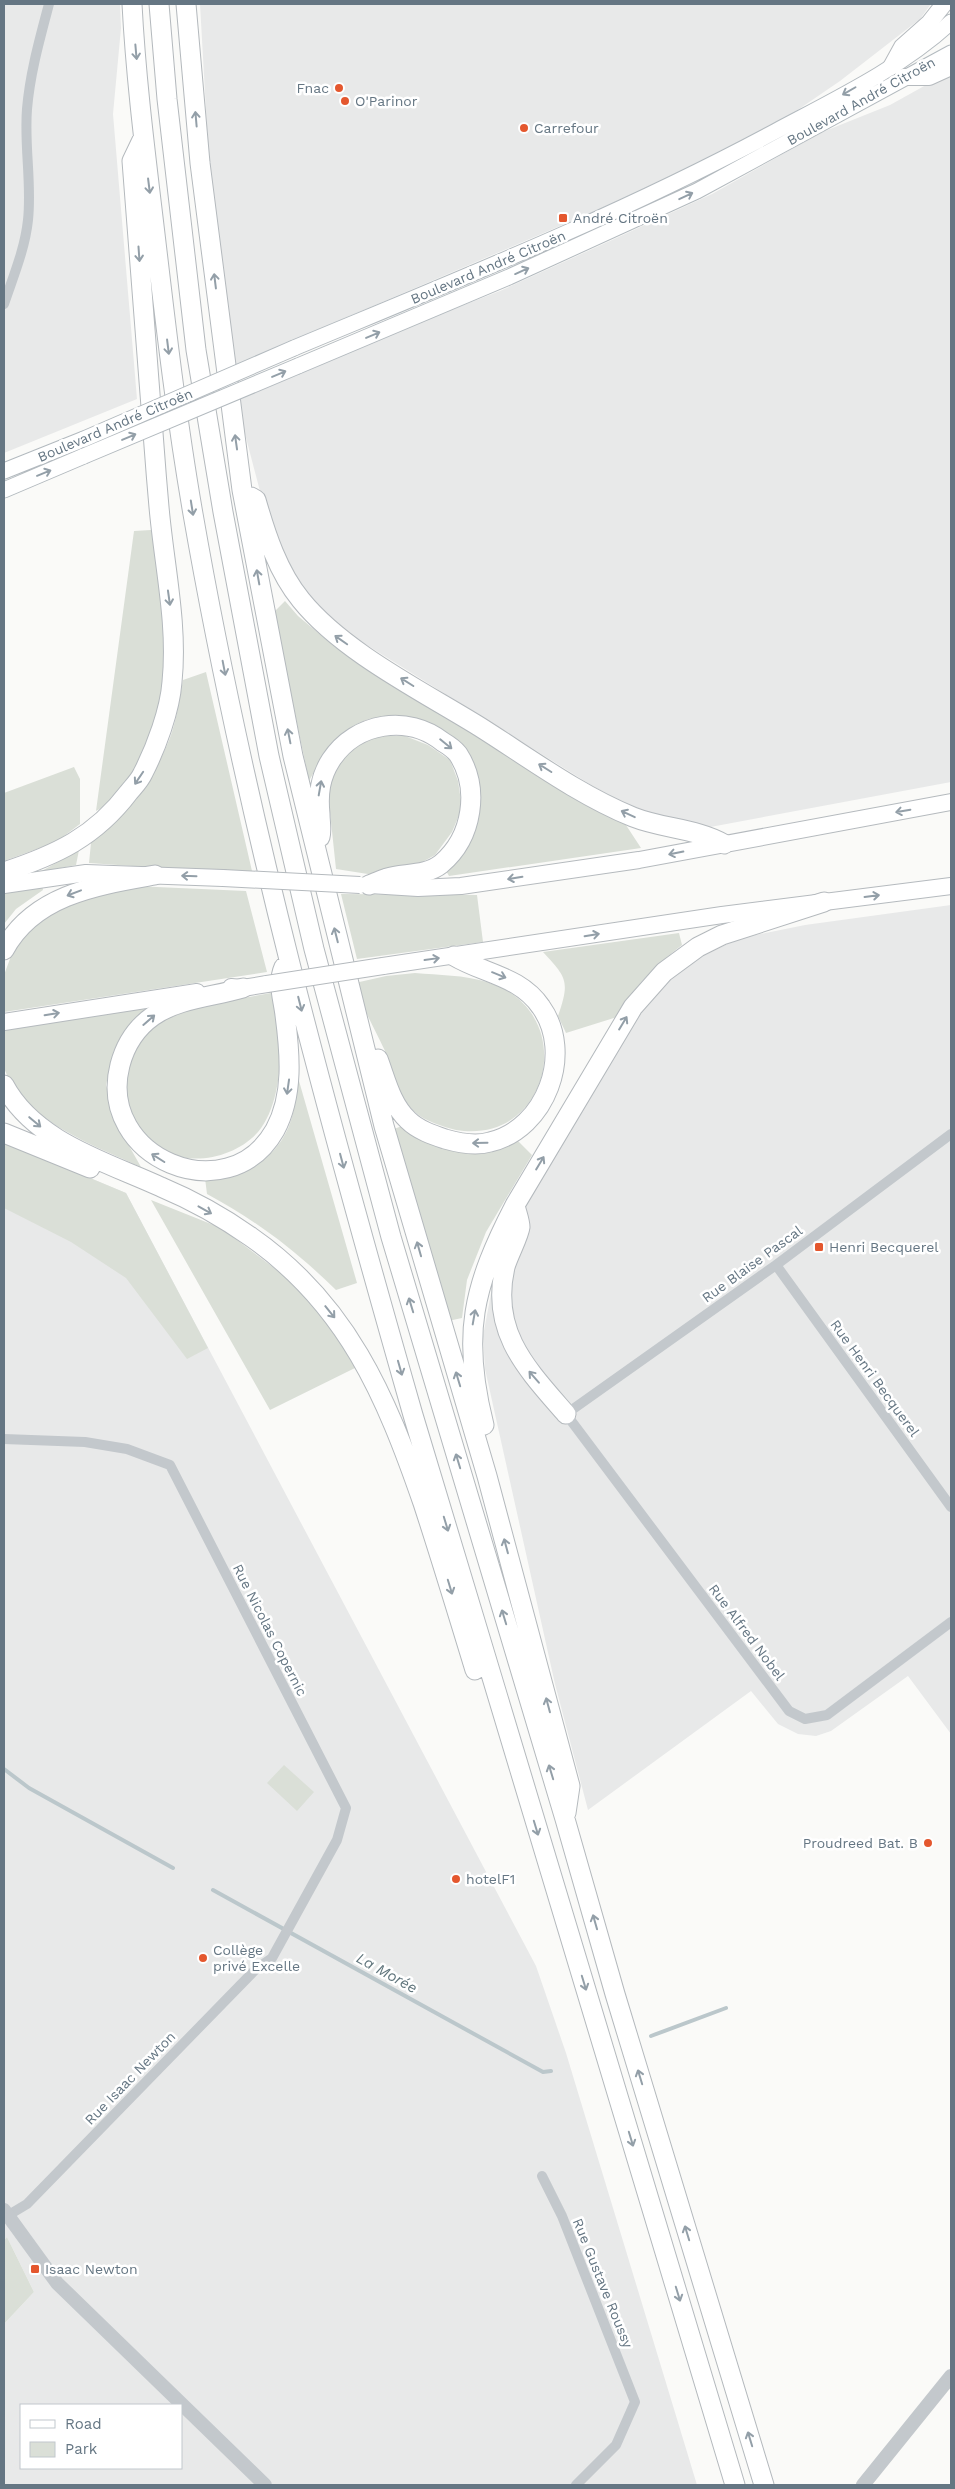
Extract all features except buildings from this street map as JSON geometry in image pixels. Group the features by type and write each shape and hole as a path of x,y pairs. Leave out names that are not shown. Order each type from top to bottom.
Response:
{"highway":[{"path":"132,4 144,138 172,376 194,516 237,735 288,957 368,1257 502,1714 736,2485"},
{"path":"159,4 167,99 196,350 223,512 268,756 314,949 391,1237 565,1819 615,1994 764,2485"},
{"path":"186,4 200,163 242,490 274,662 315,852 386,1136 487,1476 570,1786 565,1819"},
{"path":"4,872 44,859 69,847 97,827 122,802 142,774 159,734 172,683 173,626 162,540 132,161 144,138"},
{"path":"242,490 256,500 267,536 281,569 300,599 337,637 586,793 634,817 675,829 708,834 724,844"},
{"path":"315,852 322,834 319,785 331,760 350,739 374,727 402,725 433,734 457,753 470,781 471,812 462,839 441,864 421,873 387,878 365,885"},
{"path":"4,950 11,937 35,912 66,896 95,886 155,875"},
{"path":"487,1476 489,1445 472,1366 472,1327 481,1280 515,1205 633,1007 664,972 698,947 722,935 824,902"},
{"path":"365,1050 378,1060 392,1097 408,1120 431,1134 459,1143 490,1142 516,1131 535,1113 551,1085 556,1055 552,1027 542,1007 525,989 499,974 473,968 454,956"},
{"path":"243,988 178,1004 164,1010 152,1017 133,1036 122,1056 116,1086 121,1115 126,1126 143,1147 169,1164 200,1171 234,1166 256,1152 275,1129 287,1092 290,1068 288,1038 279,979 288,957"},
{"path":"4,1086 9,1095 34,1122 76,1149 162,1187 252,1238 303,1278 344,1330 378,1385 399,1434 437,1546 485,1699 502,1714"},
{"path":"4,1132 141,1188 162,1187"},
{"path":"515,1205 520,1227 506,1266 501,1289 507,1329 524,1366 566,1414"}],"main road":[{"path":"944,4 929,23 902,47 897,72 929,77 951,67"},
{"name":"Boulevard André Citroën","path":"4,490 509,277 679,200 812,130 897,72 951,22"},
{"name":"Boulevard André Citroën","path":"4,471 545,244 729,156 897,72 951,53"},
{"path":"4,885 86,873 418,888 461,886 639,860 951,802"},
{"path":"4,1022 227,987 243,988 824,902 951,886"}],"street":[{"path":"4,304 21,256 28,220 26,146 29,85 48,4"},
{"name":"Rue Blaise Pascal","path":"566,1414 776,1265 951,1134"},
{"name":"Rue Henri Becquerel","path":"776,1265 951,1507"},
{"name":"Rue Alfred Nobel","path":"566,1414 789,1711 805,1719 827,1715 951,1622"},
{"name":"Rue Nicolas Copernic","path":"4,1439 102,1445 127,1449 170,1465 346,1808 337,1840 272,1958"},
{"name":"Rue Isaac Newton","path":"6,2213 27,2204 256,1969 272,1958"},
{"name":"Rue Gustave Roussy","path":"542,2176 562,2216 635,2402 616,2445 576,2485"},
{"path":"6,2213 57,2283 182,2404"},
{"path":"863,2485 907,2433 951,2376"},
{"path":"182,2404 265,2485"}],"shaded area":[{"path":"4,4 120,4 121,28 113,114 137,399 4,453"},
{"path":"200,4 931,4 920,19 840,81 783,120 712,157 609,205 233,366 209,164"},
{"path":"951,76 951,782 705,828 675,821 635,809 591,785 346,632 311,603 273,541 239,411 238,400 443,313 500,291 712,194 820,133 890,105 935,80"},
{"path":"951,905 951,1734 908,1676 831,1731 816,1736 798,1734 778,1724 751,1691 588,1810 555,1684 485,1369 483,1336 493,1283 507,1234 640,1011 669,978 703,955 741,938 805,925"},
{"path":"4,1142 126,1193 536,1966 566,2053 697,2485 4,2485 4,2324 34,2292 7,2237 4,2240"}],"green space":[{"path":"151,530 163,593 166,627 166,661 163,694 155,726 143,756 116,795 96,811 134,531"},
{"path":"285,601 298,616 335,647 624,822 641,848 449,876 445,869 476,776 405,717 370,719 346,731 338,737 325,753 309,781 274,612"},
{"path":"206,672 252,871 219,872 89,863 91,843 128,806 158,765 172,732 183,680"},
{"path":"379,736 405,736 428,745 450,760 458,781 462,808 452,832 435,855 408,870 387,877 336,869 327,784 337,763 356,745"},
{"path":"74,767 80,779 80,824 56,842 4,861 4,793"},
{"path":"79,850 76,865 40,872"},
{"path":"42,884 43,890 16,909 4,924 4,894"},
{"path":"134,886 246,891 267,972 4,1012 4,975 17,940 46,913 104,893"},
{"path":"341,894 477,895 483,942 357,959"},
{"path":"679,933 682,945 645,978 617,1017 566,1033 558,1016 564,995 564,981 557,968 543,952"},
{"path":"415,973 460,977 487,982 517,997 535,1020 544,1046 542,1073 532,1098 514,1118 488,1129 456,1130 424,1118 415,1112 404,1099 355,983 386,976"},
{"path":"271,993 280,1032 279,1075 270,1111 258,1132 238,1148 212,1157 199,1159 185,1158 161,1149 144,1134 137,1124 128,1103 126,1092 127,1070 131,1056 143,1036 161,1022 187,1011 214,1003"},
{"path":"154,1007 126,1031 114,1050 106,1085 115,1121 141,1167 82,1140 44,1117 13,1086 4,1068 4,1029"},
{"path":"295,1067 357,1283 336,1290 275,1237 207,1194 205,1178 222,1177 253,1167 277,1147 291,1119 296,1098"},
{"path":"402,1126 432,1142 458,1150 485,1149 518,1141 532,1155 486,1232 467,1280 462,1318 448,1321 394,1129"},
{"path":"4,1142 126,1193 208,1348 187,1359 126,1278 71,1242 4,1208"},
{"path":"151,1200 221,1228 294,1283 337,1336 357,1367 270,1410"},
{"path":"284,1765 314,1792 297,1811 267,1783"},
{"path":"7,2237 34,2292 4,2324 4,2240"}],"waterway":[{"name":"La Morée","path":"4,1769 29,1788 173,1868"},
{"name":"La Morée","path":"213,1890 543,2072 551,2071"},
{"name":"La Morée","path":"651,2036 726,2008"}],"place":[{"name":"Fnac","path":"339,88"},
{"name":"O'Parinor","path":"345,101"},
{"name":"Carrefour","path":"524,128"},
{"name":"André Citroën","path":"563,218"},
{"name":"Henri Becquerel","path":"819,1247"},
{"name":"Proudreed Bat. B","path":"928,1843"},
{"name":"hotelF1","path":"456,1879"},
{"name":"Collège privé Excelle","path":"203,1958"},
{"name":"Isaac Newton","path":"35,2269"}]}
